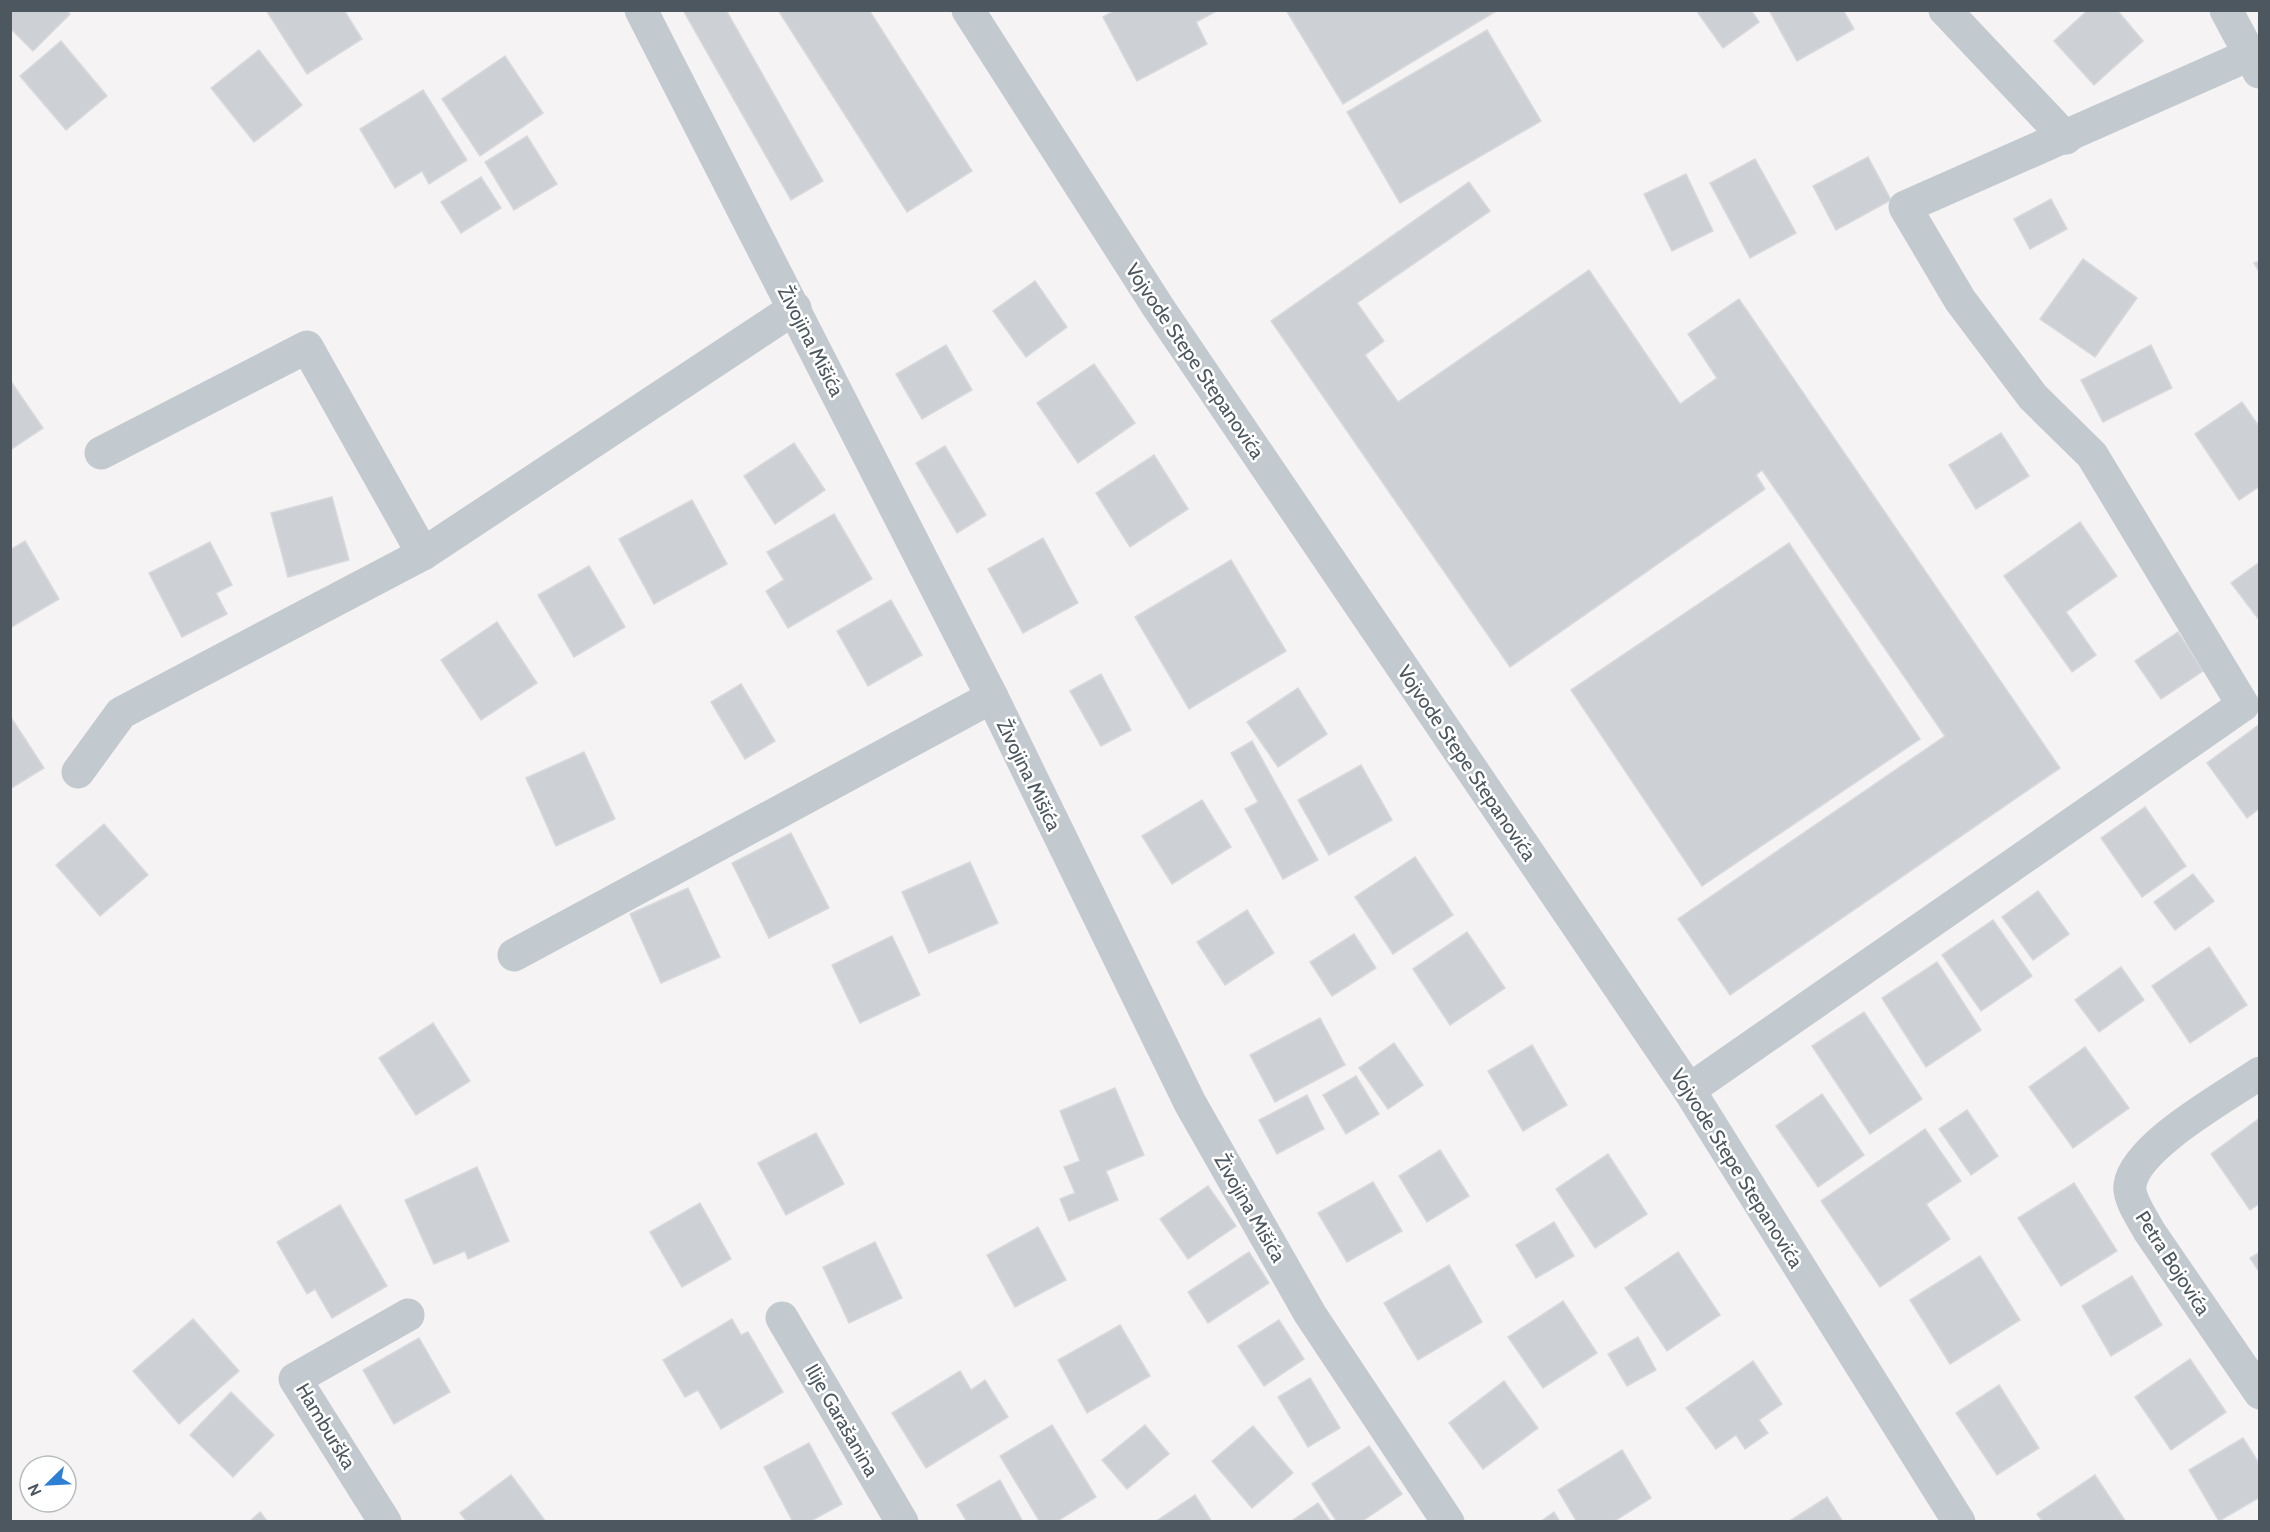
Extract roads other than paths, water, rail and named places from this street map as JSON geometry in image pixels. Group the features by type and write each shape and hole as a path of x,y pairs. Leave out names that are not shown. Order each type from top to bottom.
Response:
{"street":[{"name":"Živojina Mišića","path":"641,10 992,697 1190,1103 1310,1314 1448,1521"},
{"name":"Vojvode Stepe Stepanovića","path":"968,10 1158,308 1689,1090 1959,1521"},
{"path":"1945,10 2066,138"},
{"path":"1689,1090 2251,699 2092,455 2033,397 1967,309 1905,207 2066,138 2254,64 2226,10"},
{"path":"78,772 122,713 423,554 795,308"},
{"path":"101,453 307,347 423,554"},
{"path":"514,955 992,697"},
{"name":"Petra Bojovića","path":"2259,1073 2154,1146 2138,1164 2130,1186 2136,1206 2150,1231 2259,1393"},
{"name":"Hamburška","path":"385,1521 295,1379 408,1315"},
{"name":"Ilije Garašanina","path":"782,1318 902,1521"}]}
